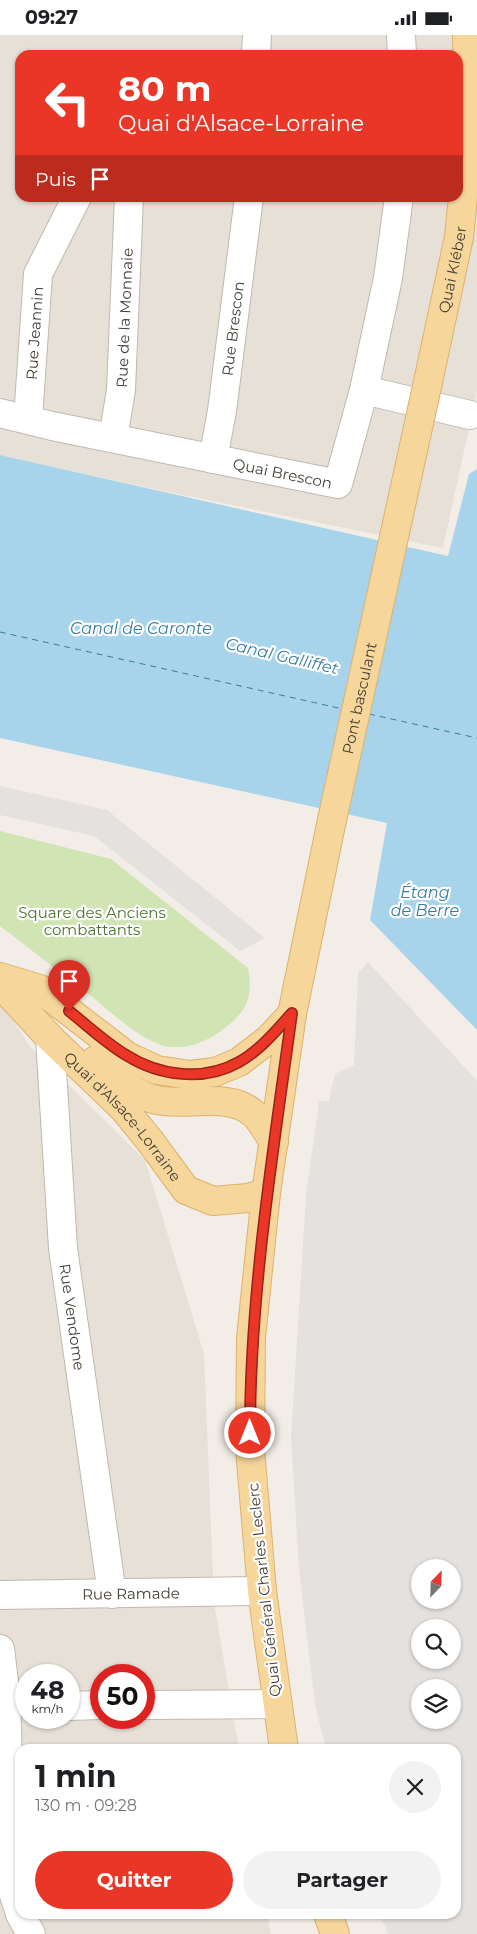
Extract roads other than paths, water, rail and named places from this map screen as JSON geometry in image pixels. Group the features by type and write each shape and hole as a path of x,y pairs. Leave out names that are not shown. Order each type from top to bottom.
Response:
{"main road":[{"name":"Quai Kléber","path":"463,196 469,135 467,35"},
{"name":"Quai Kléber","path":"428,382 459,237 462,202"},
{"name":"Pont basculant","path":"293,1005 428,382"},
{"path":"0,977 40,989 127,1056 157,1070 182,1074 215,1072 239,1062 269,1039 293,1005"},
{"path":"0,983 136,1092 156,1100 178,1103 234,1103 254,1113 274,1142"},
{"name":"Quai d'Alsace-Lorraine","path":"0,983 50,1038 124,1109 186,1190 213,1201 248,1198 266,1193"},
{"name":"Quai Général Charles Leclerc","path":"283,1744 276,1704 262,1591 250,1449 250,1387 252,1338 266,1193 293,1005"},
{"path":"330,1919 335,1934"}],"street":[{"path":"256,50 257,35"},
{"path":"402,35 402,50"},
{"name":"Rue Jeannin","path":"40,422 38,274 74,202"},
{"name":"Rue de la Monnaie","path":"113,438 121,391 129,202"},
{"name":"Rue Brescon","path":"213,459 222,411 248,202"},
{"name":"Quai Brescon","path":"0,413 338,484 364,391 388,278 398,202"},
{"path":"364,391 470,415"},
{"name":"Rue Vendome","path":"50,1038 63,1248 112,1595"},
{"name":"Rue Ramade","path":"0,1595 112,1595 262,1591"},
{"path":"0,1649 11,1699 11,1849 12,1889 15,1898"},
{"path":"155,1705 276,1704"},
{"path":"23,1919 31,1934"}],"water":[{"name":"Canal de Caronte","path":"0,455 448,556 469,474 477,469 477,1030 370,920 387,823 0,738"}],"water label":[{"name":"Canal Galliffet","path":"282,656"},
{"name":"Étang de Berre","path":"425,901"}],"park label":[{"name":"Square des Anciens combattants","path":"92,920"}]}
